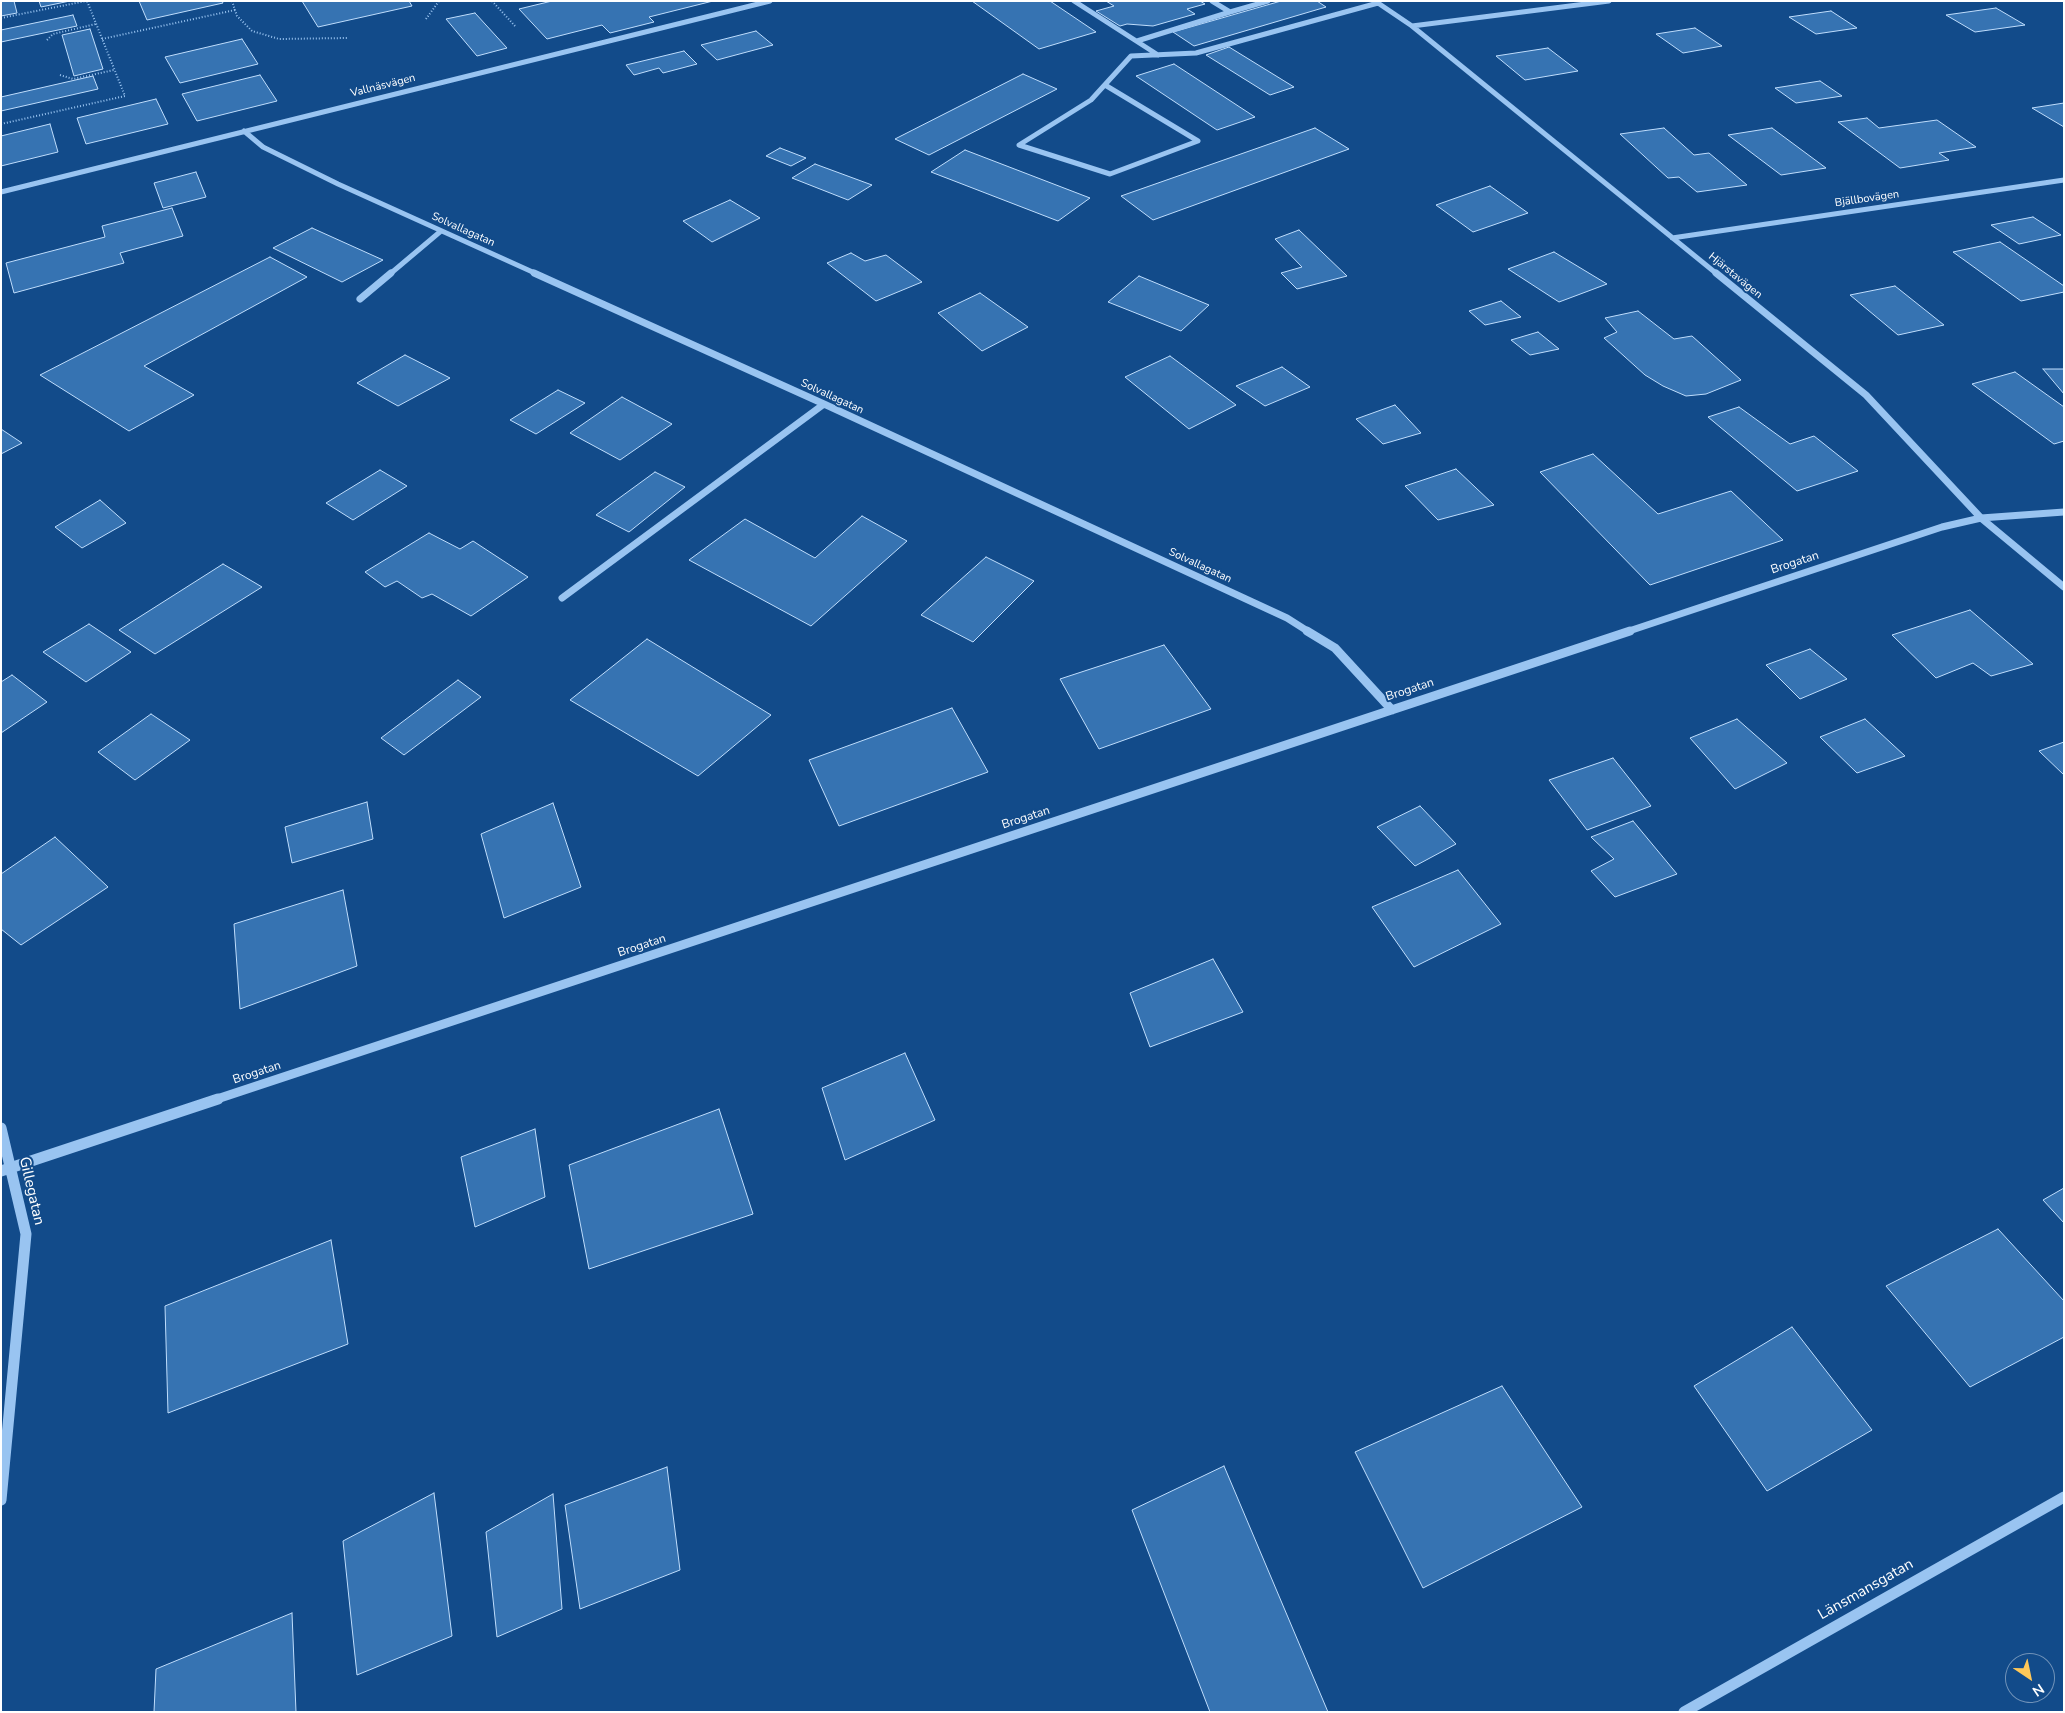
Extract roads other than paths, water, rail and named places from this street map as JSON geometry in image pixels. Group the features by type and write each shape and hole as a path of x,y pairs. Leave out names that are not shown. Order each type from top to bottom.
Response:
{"street":[{"name":"Vallnäsvägen","path":"1,192 770,1"},
{"path":"1074,1 1158,55"},
{"path":"1212,1 1230,12"},
{"path":"1137,41 1268,1"},
{"path":"1412,26 1609,1"},
{"path":"1105,85 1198,142 1110,174 1019,145 1091,100 1131,56 1196,53 1376,2"},
{"name":"Hjärstavägen","path":"1376,2 1412,26 1866,395 1981,518 2064,587"},
{"name":"Solvallagatan","path":"244,131 263,147 338,184 824,404 1287,618 1335,648 1392,710"},
{"name":"Bjällbovägen","path":"1672,238 2064,180"},
{"path":"360,299 441,231"},
{"path":"562,598 824,404"},
{"name":"Brogatan","path":"6,1170 1942,527 1981,518 2064,512"},
{"name":"Gillegatan","path":"1,1128 6,1170 26,1234 1,1500"},
{"name":"Länsmansgatan","path":"1684,1712 2064,1497"}]}
